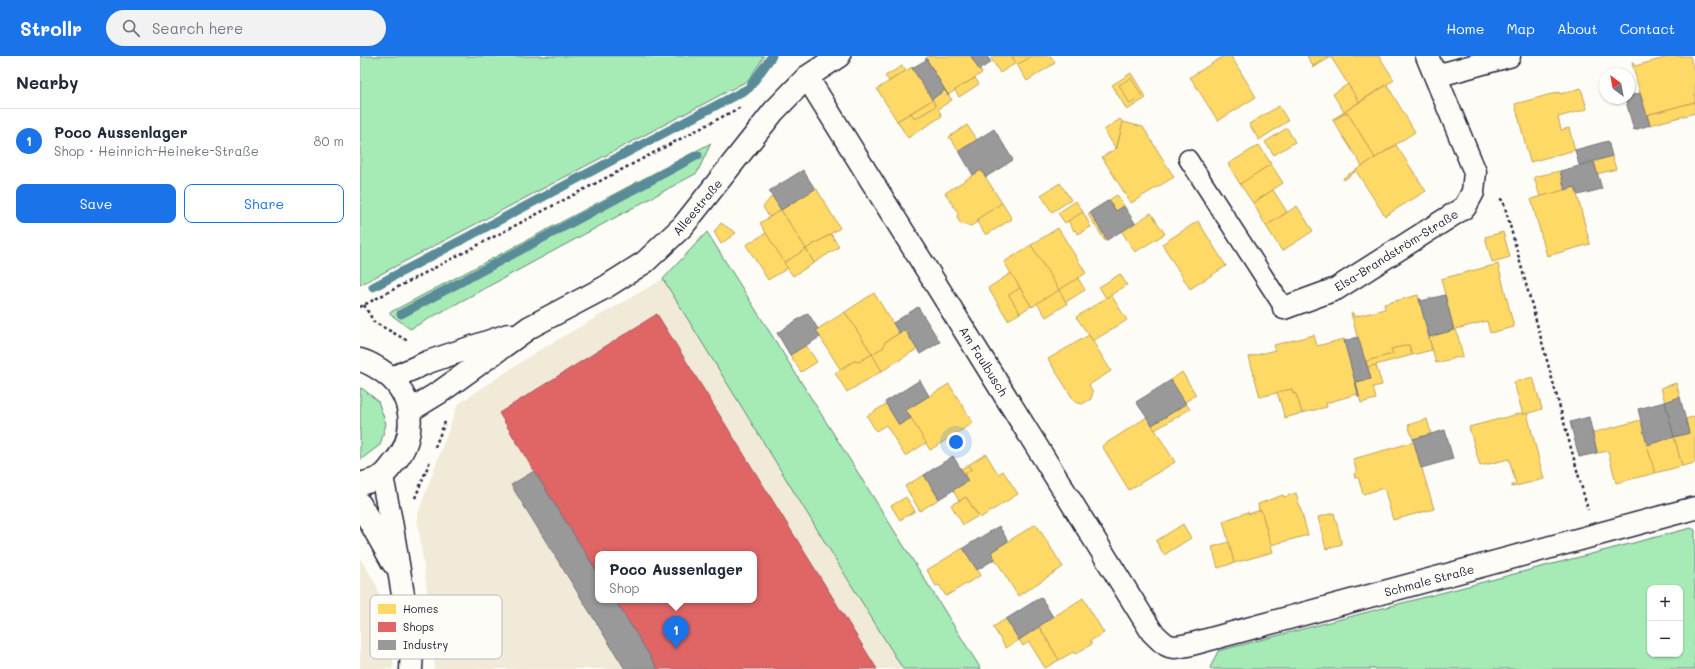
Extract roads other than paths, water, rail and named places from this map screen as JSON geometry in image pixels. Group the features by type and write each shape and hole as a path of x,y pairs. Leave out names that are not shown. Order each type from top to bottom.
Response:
{"street":[{"name":"Alleestraße","path":"409,411 440,392 530,327 604,288 645,262 683,226 774,111 807,77 838,56"},
{"name":"Elsa-Brandström-Straße","path":"1284,308 1336,289 1465,207 1473,192 1475,172 1427,56"},
{"path":"1436,76 1509,56"},
{"name":"Am Faulbusch","path":"807,77 1148,625 1164,644"},
{"name":"Alleestraße","path":"392,378 428,362 530,327"},
{"path":"360,360 368,361 392,378 403,392 409,411 410,430 402,454 382,477 360,484"},
{"path":"382,477 392,521 402,595"},
{"path":"360,504 399,575"},
{"name":"Schmale Straße","path":"1164,644 1173,648 1192,644 1695,508"},
{"path":"411,669 412,659"}],"lane":[{"path":"1188,159 1284,308"}],"waterway":[{"path":"373,287 749,88 772,56"},
{"path":"401,314 698,155"}],"place":[{"name":"Poco Aussenlager","path":"676,649"}]}
